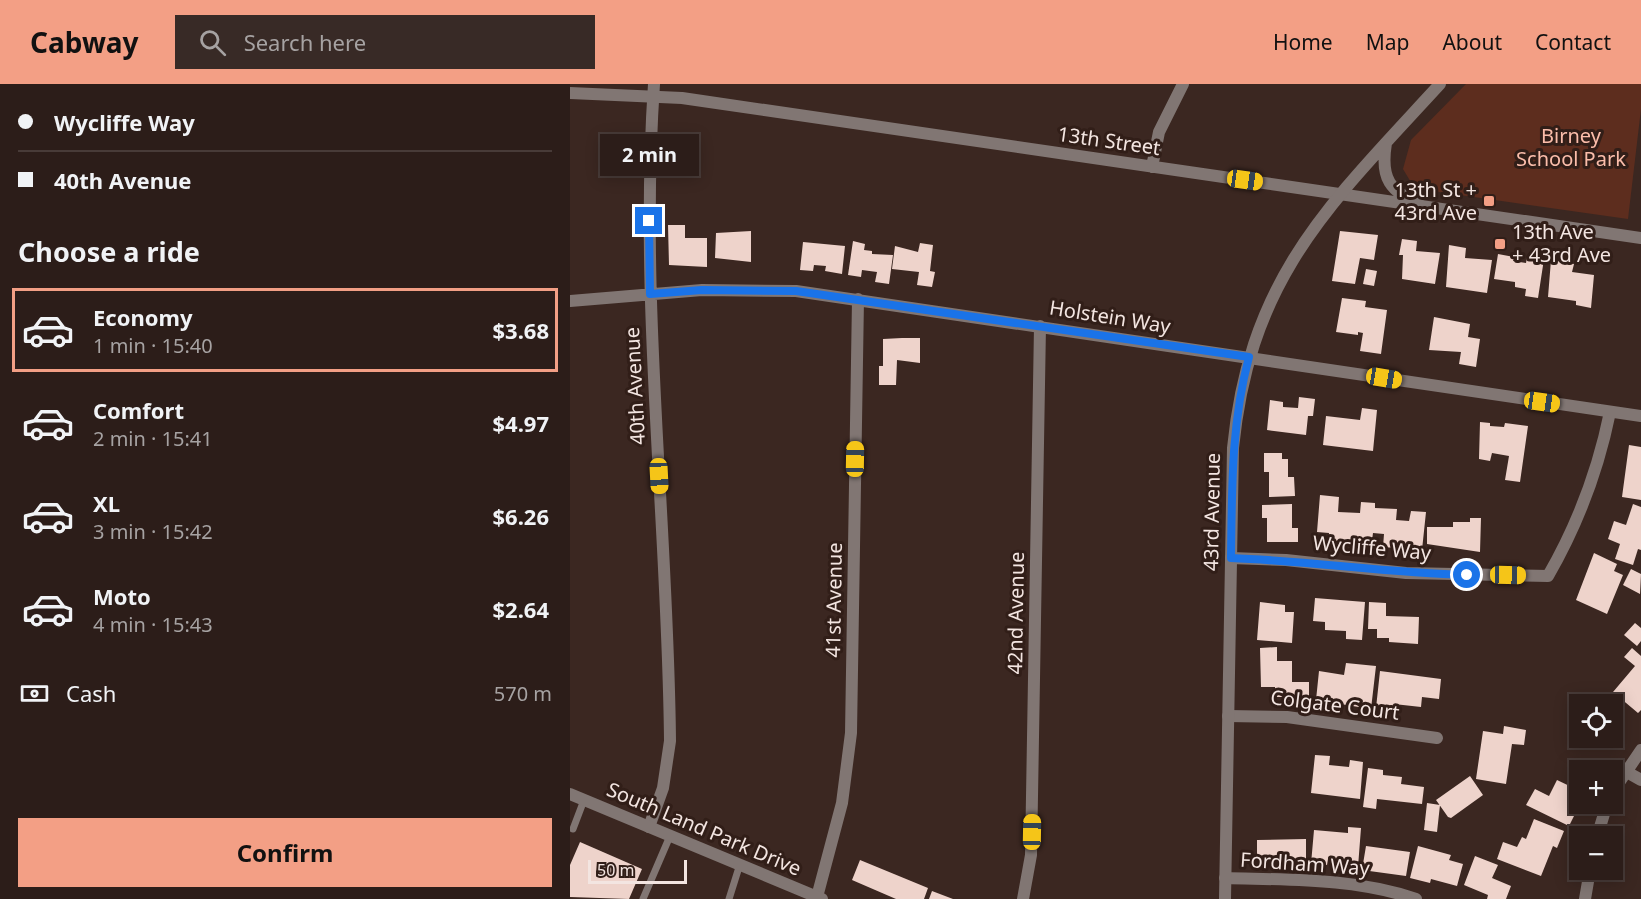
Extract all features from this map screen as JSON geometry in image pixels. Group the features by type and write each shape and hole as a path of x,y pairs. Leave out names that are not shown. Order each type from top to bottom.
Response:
{"street":[{"path":"1152,167 1162,125 1183,84"},
{"name":"43rd Avenue","path":"1225,899 1233,448 1237,409 1249,357 1262,319 1288,265 1339,194 1440,84"},
{"name":"13th Street","path":"570,93 654,89 1152,167 1641,238"},
{"name":"40th Avenue","path":"649,827 663,788 670,741 650,294 649,221 654,89"},
{"path":"1386,143 1384,167 1390,187 1397,194 1421,206"},
{"name":"Holstein Way","path":"570,301 650,294 756,289 858,299 1641,416"},
{"name":"41st Avenue","path":"818,898 842,803 851,733 858,299"},
{"name":"42nd Avenue","path":"1023,899 1031,855 1040,326"},
{"name":"Wycliffe Way","path":"1231,558 1286,560 1426,574 1548,576 1580,514 1594,478 1610,412"},
{"name":"Colgate Court","path":"1228,716 1287,717 1437,738"},
{"path":"1623,774 1641,750"},
{"path":"1625,771 1641,780"},
{"name":"South Land Park Drive","path":"570,794 818,898"},
{"name":"Fordham Way","path":"1226,878 1343,882 1373,887 1416,899"},
{"path":"1585,899 1588,880"}],"lane":[{"path":"573,829 584,800"},
{"path":"643,899 670,836"},
{"path":"729,899 740,864"}],"green space":[{"name":"Birney School Park","path":"1466,84 1641,84 1641,109 1628,219 1439,192 1412,184 1403,169 1411,140"}],"building":[{"path":"668,225 685,225 685,238 707,238 707,267 669,265"},
{"path":"751,231 751,262 715,258 716,233"},
{"path":"1340,231 1378,235 1374,260 1360,258 1355,284 1332,281"},
{"path":"1402,239 1417,241 1416,251 1440,253 1435,284 1402,279 1403,255 1399,255"},
{"path":"853,241 865,244 864,250 872,251 872,254 893,255 889,284 875,282 877,272 862,270 861,277 848,275"},
{"path":"803,242 845,246 842,274 825,271 826,266 814,265 813,271 800,270"},
{"path":"920,243 933,245 930,271 935,272 932,287 917,285 919,272 892,269 895,246 918,252"},
{"path":"1449,245 1466,248 1465,258 1492,260 1487,293 1446,287"},
{"path":"1498,254 1514,257 1513,261 1526,263 1527,257 1544,259 1538,298 1525,296 1526,289 1515,287 1515,282 1494,279"},
{"path":"1551,260 1574,264 1572,272 1594,275 1591,308 1576,305 1576,301 1548,297"},
{"path":"1366,269 1377,271 1374,286 1363,284"},
{"path":"1342,298 1366,301 1365,307 1387,310 1381,354 1360,351 1363,333 1358,332 1358,335 1336,332"},
{"path":"1434,317 1470,324 1468,337 1480,339 1476,367 1459,364 1461,352 1429,350"},
{"path":"920,338 920,363 897,360 896,385 879,385 879,366 883,366 883,339"},
{"path":"1299,397 1315,399 1313,416 1308,416 1306,435 1267,430 1270,400 1283,402 1283,407 1298,408"},
{"path":"1362,408 1377,410 1373,451 1323,445 1326,416 1360,420"},
{"path":"1480,422 1490,423 1490,426 1504,427 1505,423 1528,426 1520,482 1505,480 1509,456 1492,453 1490,461 1479,459"},
{"path":"1629,445 1641,447 1641,500 1622,497"},
{"path":"1264,453 1282,453 1282,459 1288,459 1288,477 1294,477 1295,496 1269,497 1269,472 1264,472"},
{"path":"1320,495 1339,497 1338,512 1360,513 1361,502 1375,503 1375,508 1397,509 1396,520 1409,521 1411,511 1426,512 1422,550 1383,547 1384,534 1373,533 1371,548 1328,544 1329,533 1317,532"},
{"path":"1292,504 1292,528 1298,528 1298,542 1267,542 1267,518 1262,518 1262,505"},
{"path":"1633,504 1641,507 1641,550 1638,549 1633,565 1615,559 1620,544 1608,539 1614,521 1626,525"},
{"path":"1470,518 1481,518 1480,552 1427,544 1427,527 1453,527 1453,522 1470,522"},
{"path":"1594,553 1617,564 1614,571 1623,575 1607,614 1576,600"},
{"path":"1631,569 1641,574 1640,594 1623,585"},
{"path":"1315,598 1365,602 1362,640 1346,639 1346,631 1325,630 1325,622 1313,621"},
{"path":"1260,602 1285,605 1285,612 1294,612 1292,643 1257,640"},
{"path":"1369,602 1386,603 1386,616 1419,617 1418,644 1389,642 1389,638 1377,638 1377,629 1368,629"},
{"path":"1635,623 1641,628 1641,641 1637,646 1624,635"},
{"path":"1277,647 1277,661 1292,661 1292,682 1309,682 1309,701 1283,701 1283,697 1275,697 1275,687 1261,687 1260,648"},
{"path":"1632,648 1641,656 1641,710 1638,713 1623,700 1623,694 1613,692 1635,666 1624,657"},
{"path":"1346,663 1376,666 1371,709 1316,700 1319,671 1344,675"},
{"path":"1380,671 1441,679 1439,699 1422,697 1421,707 1394,704 1394,711 1376,708"},
{"path":"1504,726 1526,730 1524,745 1512,744 1506,784 1476,779 1483,731 1503,734"},
{"path":"1315,755 1330,756 1329,765 1349,767 1350,760 1363,762 1360,799 1311,793"},
{"path":"1368,768 1383,770 1383,775 1402,777 1401,784 1424,787 1422,804 1377,799 1376,809 1363,807"},
{"path":"1470,776 1483,795 1451,818 1448,817 1436,800"},
{"path":"1557,780 1569,786 1569,814 1575,814 1569,826 1526,805 1535,789 1549,796"},
{"path":"1427,803 1440,805 1437,832 1424,830"},
{"path":"1534,819 1564,831 1557,848 1553,846 1541,876 1497,859 1503,842 1517,847 1522,837 1526,839"},
{"path":"1348,827 1361,828 1358,867 1341,865 1341,860 1328,859 1327,865 1311,864 1314,830 1348,833"},
{"path":"1306,839 1306,859 1270,860 1270,855 1257,856 1257,840"},
{"path":"580,842 642,869 629,899 570,897 570,865"},
{"path":"1366,846 1410,852 1406,876 1362,870"},
{"path":"1418,846 1451,855 1449,860 1463,864 1457,886 1431,879 1430,883 1410,878"},
{"path":"1475,856 1498,865 1492,878 1511,886 1506,899 1487,899 1488,895 1464,885"},
{"path":"860,860 928,888 924,899 896,899 852,880"},
{"path":"932,891 953,899 929,899"}],"place":[{"name":"13th St + 43rd Ave","path":"1489,201"},
{"name":"13th Ave + 43rd Ave","path":"1500,244"}],"route":[{"path":"649,221 650,294 702,290 796,291 1249,357 1237,409 1233,448 1231,558 1351,565 1406,573 1467,575"}]}
